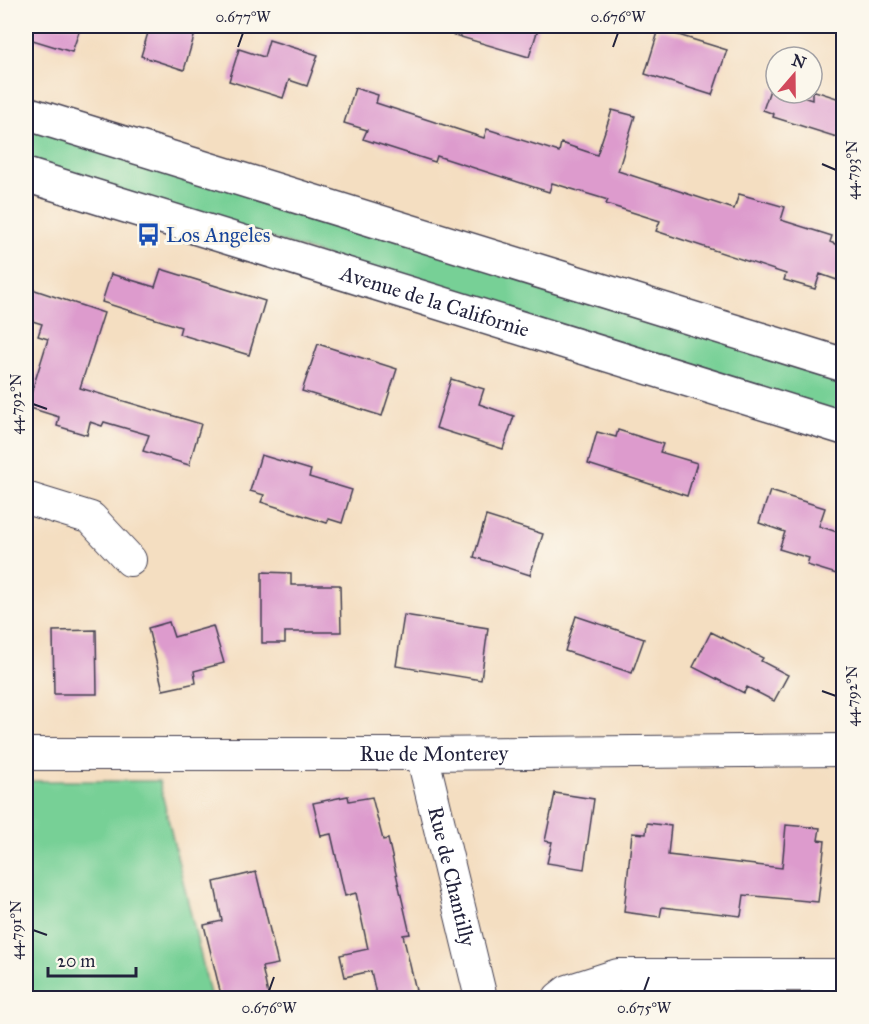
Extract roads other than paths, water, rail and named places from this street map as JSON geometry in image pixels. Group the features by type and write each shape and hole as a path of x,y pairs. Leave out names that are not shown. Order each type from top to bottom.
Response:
{"street":[{"path":"26,113 843,365"},
{"name":"Avenue de la Californie","path":"26,175 843,428"},
{"path":"26,498 91,518 130,560"},
{"name":"Rue de Monterey","path":"26,754 422,754 843,750"},
{"name":"Rue de Chantilly","path":"422,754 481,999"},
{"path":"559,999 568,991 618,975 843,975"}],"place":[{"name":"Los Angeles","path":"148,235"}]}
